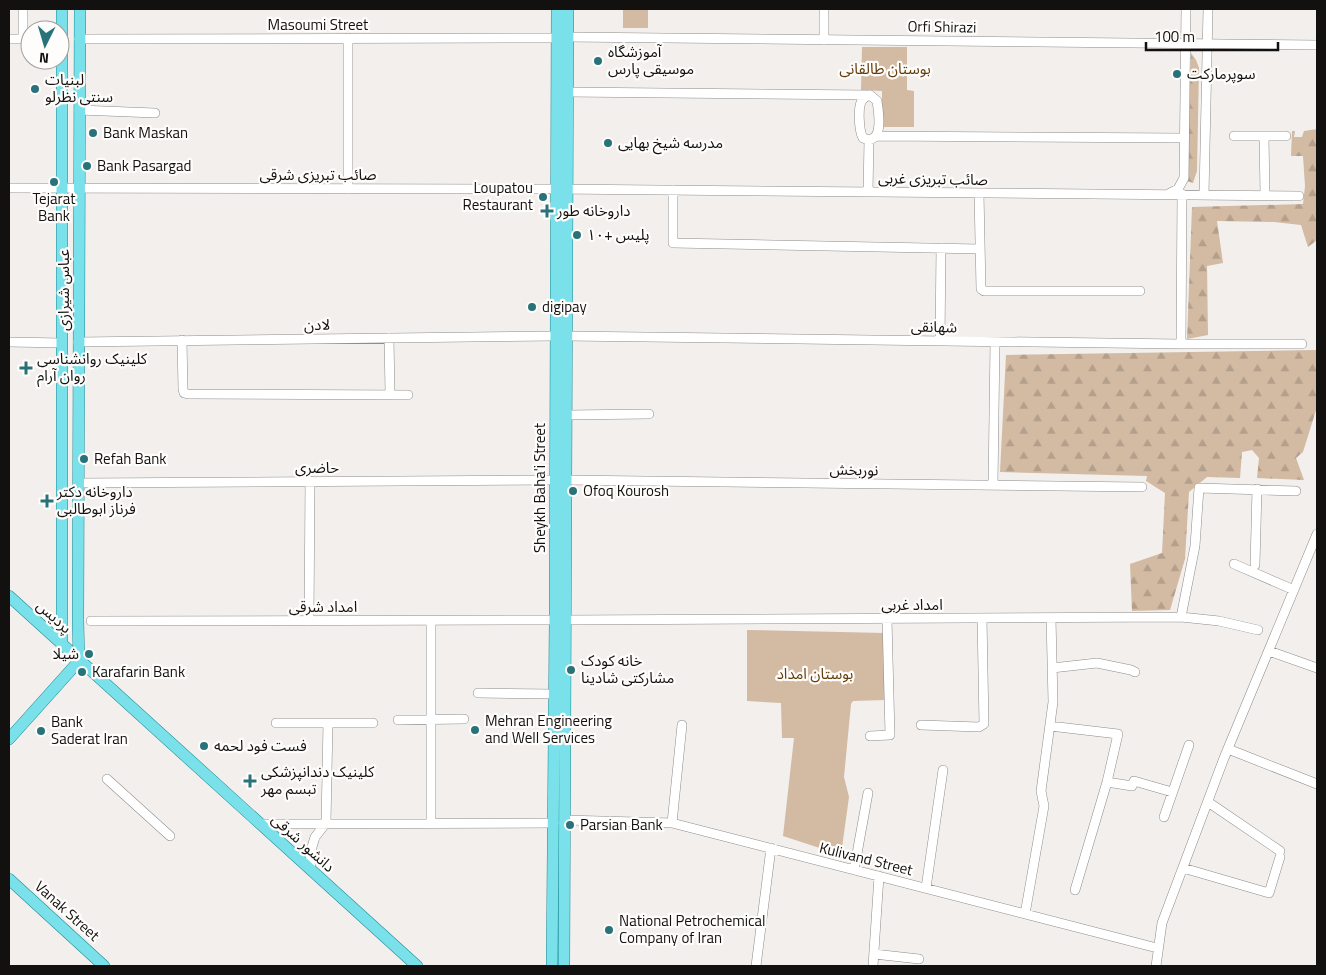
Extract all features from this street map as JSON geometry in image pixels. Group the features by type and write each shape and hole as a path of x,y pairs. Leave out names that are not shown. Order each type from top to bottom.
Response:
{"main road":[{"name":"عباس شیرازی","path":"79,660 80,9"},
{"name":"Sheykh Baha'i Street","path":"558,9 567,92 561,189"},
{"name":"Sheykh Baha'i Street","path":"552,966 560,760 562,38 568,9"},
{"name":"عباس شیرازی","path":"61,70 62,644"},
{"name":"Sheykh Baha'i Street","path":"561,336 566,414 561,480"},
{"name":"پردیس","path":"9,596 79,660"},
{"path":"33,618 38,622 48,623 61,612"},
{"name":"Sheykh Baha'i Street","path":"560,620 555,694 560,760"},
{"path":"9,739 79,660"},
{"name":"دانشور شرقی","path":"79,660 418,966"},
{"name":"Sheykh Baha'i Street","path":"559,821 564,966"},
{"name":"Vanak Street","path":"9,879 104,966"}],"street":[{"path":"824,9 824,40"},
{"path":"1167,194 1178,188 1184,178 1186,9"},
{"path":"1204,195 1208,9"},
{"path":"348,38 348,189"},
{"name":"Masoumi Street","path":"80,39 562,38"},
{"name":"Orfi Shirazi","path":"562,38 1317,44"},
{"path":"567,92 870,95 877,101 868,192"},
{"path":"870,95 864,97 861,101 860,130 863,138 1184,138"},
{"path":"79,110 155,113"},
{"path":"1234,136 1286,136"},
{"path":"1264,136 1265,195"},
{"path":"9,188 79,188"},
{"name":"صائب تبریزی شرقی","path":"79,188 561,189"},
{"name":"صائب تبریزی غربی","path":"561,189 1299,196"},
{"path":"673,190 673,242 980,249"},
{"path":"979,193 980,289 984,291 1140,291"},
{"path":"1181,344 1182,194"},
{"path":"940,341 941,248"},
{"name":"لادن","path":"78,342 561,336"},
{"name":"شهانقی","path":"561,336 1302,344"},
{"path":"389,338 390,394"},
{"path":"182,340 183,389 184,393 188,394 408,395"},
{"path":"9,342 62,343"},
{"path":"993,485 995,342"},
{"path":"566,414 649,414"},
{"name":"حاضری","path":"78,483 561,480"},
{"name":"نوربخش","path":"561,480 1142,487"},
{"path":"309,621 310,482"},
{"path":"1180,618 1195,546 1199,488 1296,491"},
{"path":"1256,565 1257,490"},
{"path":"1156,966 1162,923 1228,750 1317,536"},
{"path":"1234,564 1294,590"},
{"path":"921,725 979,727 984,724 982,618"},
{"path":"1025,914 1044,806 1042,791 1053,702 1051,618"},
{"name":"امداد غربی","path":"560,620 1180,618 1219,621 1258,630"},
{"path":"870,736 890,735 887,619"},
{"name":"امداد شرقی","path":"91,621 560,620"},
{"path":"431,621 431,823"},
{"path":"1268,651 1317,668"},
{"path":"1052,668 1097,663 1135,672"},
{"path":"478,693 555,694"},
{"path":"398,720 464,720"},
{"path":"276,723 373,723"},
{"path":"311,870 310,860 315,837 326,824 328,723"},
{"path":"672,823 682,725"},
{"path":"1050,726 1118,734 1107,782 1075,890"},
{"path":"1164,817 1189,745"},
{"path":"1228,750 1317,784"},
{"path":"926,888 943,770"},
{"path":"107,779 170,836"},
{"path":"1107,782 1132,786 1134,781 1172,792"},
{"path":"854,870 868,793"},
{"path":"1183,868 1269,893 1280,854 1208,802"},
{"name":"Kulivand Street","path":"260,824 559,821 672,823 1157,948"},
{"path":"756,966 771,848"},
{"path":"873,966 879,876"},
{"path":"874,954 919,958"}],"green space":[{"path":"623,9 648,9 648,28 623,28"},
{"name":"بوستان طالقانی","path":"862,47 907,47 907,90 914,91 914,127 884,127 882,125 882,91 861,90"},
{"path":"1191,53 1199,68 1197,171 1193,183 1187,181"},
{"path":"1317,129 1317,240 1308,247 1301,225 1274,222 1217,221 1223,263 1207,266 1208,335 1187,339 1192,207 1303,204 1305,186 1303,156 1291,156 1292,131 1295,131 1294,137 1302,137 1304,131"},
{"path":"1317,350 1317,407 1303,452 1296,458 1304,480 1257,478 1259,458 1252,450 1242,452 1240,478 1207,477 1189,492 1185,559 1170,610 1132,611 1130,564 1162,553 1165,493 1146,481 1147,476 1000,472 1006,355"},
{"name":"بوستان امداد","path":"747,630 884,633 885,700 853,701 851,704 844,777 849,797 841,855 783,836 794,738 782,738 781,703 747,701"}],"place":[{"name":"آموزشگاه موسیقی پارس","path":"598,61"},
{"name":"سوپرمارکت","path":"1177,74"},
{"name":"لبنیات سنتی نظرلو","path":"35,89"},
{"name":"Bank Maskan","path":"93,133"},
{"name":"مدرسه شیخ بهایی","path":"608,143"},
{"name":"Bank Pasargad","path":"87,166"},
{"name":"Tejarat Bank","path":"54,182"},
{"name":"Loupatou Restaurant","path":"543,197"},
{"name":"داروخانه طور","path":"547,211"},
{"name":"پلیس +۱۰","path":"577,235"},
{"name":"digipay","path":"532,307"},
{"name":"کلینیک روانشناسی روان آرام","path":"26,368"},
{"name":"Refah Bank","path":"84,459"},
{"name":"Ofoq Kourosh","path":"573,491"},
{"name":"داروخانه دکتر فرناز ابوطالبی","path":"47,501"},
{"name":"شیلا","path":"89,654"},
{"name":"خانه کودک مشارکتی شادینا","path":"571,670"},
{"name":"Karafarin Bank","path":"82,672"},
{"name":"Mehran Engineering and Well Services","path":"475,730"},
{"name":"Bank Saderat Iran","path":"41,731"},
{"name":"فست فود لحمه","path":"204,746"},
{"name":"کلینیک دندانپزشکی تبسم مهر","path":"250,781"},
{"name":"Parsian Bank","path":"570,825"},
{"name":"National Petrochemical Company of Iran","path":"609,930"}]}
